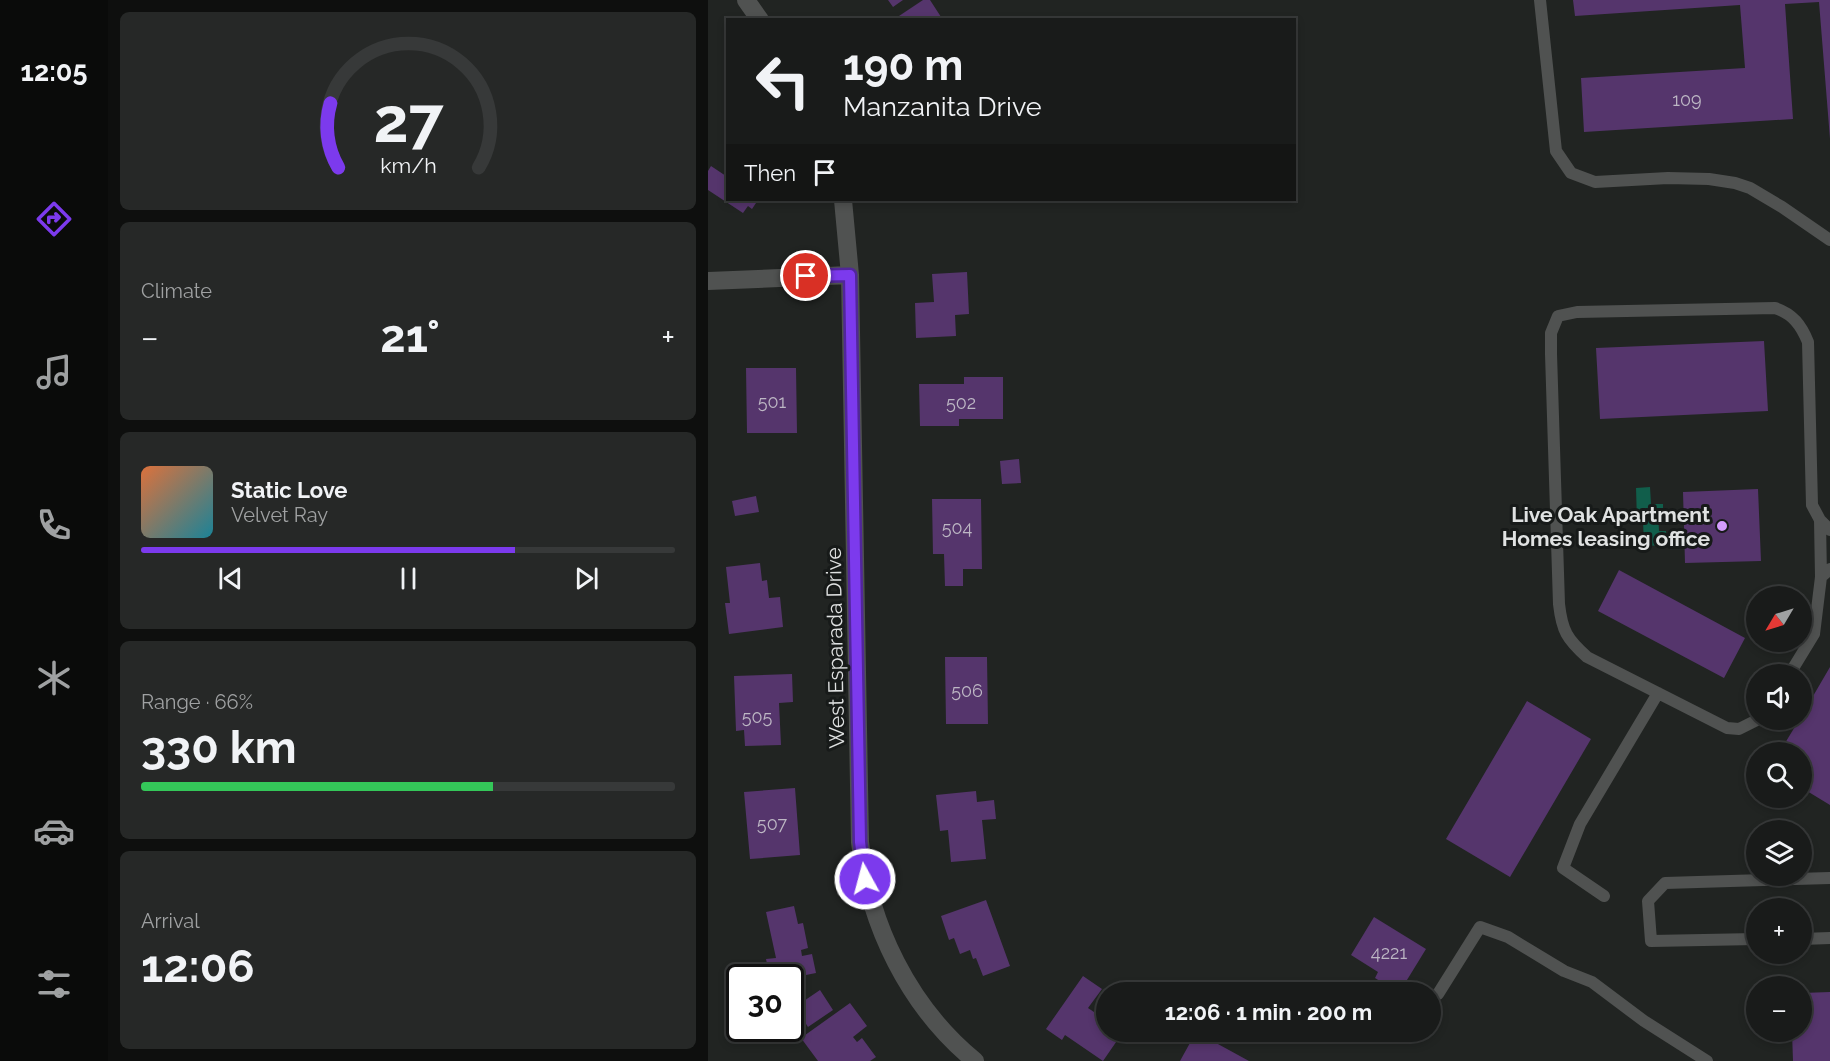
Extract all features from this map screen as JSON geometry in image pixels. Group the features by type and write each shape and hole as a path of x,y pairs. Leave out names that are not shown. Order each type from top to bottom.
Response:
{"street":[{"path":"746,0 759,18"},
{"name":"West Esparada Drive","path":"843,201 850,275 860,842 863,870 870,898 897,964 915,996 938,1026 975,1061"},
{"path":"708,281 850,275"}],"lane":[{"path":"1540,0 1556,151 1571,173 1595,182 1668,178 1709,179 1735,183 1750,188 1782,207 1830,240"},
{"path":"1746,726 1739,729 1727,728 1587,657 1569,641 1561,624 1551,354 1551,333 1558,316 1577,312 1763,309 1789,312 1803,329 1808,342 1810,491 1812,505 1820,520 1830,530"},
{"path":"1796,664 1814,634 1826,573 1820,520"},
{"path":"1604,896 1563,868 1580,824 1659,693"},
{"path":"1746,939 1652,941 1648,901 1665,884 1830,878"},
{"path":"1441,989 1480,927 1508,937 1564,971 1592,982 1644,1021 1707,1061"},
{"path":"1812,939 1830,938"}],"shaded area":[{"path":"1650,487 1651,504 1663,504 1663,512 1658,513 1659,531 1666,531 1667,545 1644,546 1643,521 1637,521 1636,488"}],"building":[{"path":"888,0 903,0 893,7"},
{"path":"923,0 930,0 942,18 896,18"},
{"path":"1573,0 1830,0 1830,139 1819,2 1785,4 1793,119 1584,132 1581,78 1745,68 1740,5 1575,16"},
{"path":"711,166 726,176 726,201 757,201 752,209 748,206 743,213 708,190 708,171"},
{"path":"967,272 969,314 955,315 956,336 916,338 915,303 934,302 932,274"},
{"path":"1764,341 1768,411 1600,419 1596,348"},
{"path":"746,368 796,368 797,433 747,433"},
{"path":"964,377 1003,377 1003,419 959,419 959,426 920,426 919,384 964,384"},
{"path":"1019,459 1021,483 1002,484 1000,461"},
{"name":"Live Oak Apartment Homes leasing office","path":"1758,489 1761,561 1685,563 1683,492"},
{"path":"756,496 759,512 735,516 732,501"},
{"path":"932,499 981,499 982,569 963,569 963,586 945,586 944,554 933,554"},
{"path":"760,563 762,581 767,580 769,598 780,597 783,627 729,634 725,603 730,603 726,567"},
{"path":"1619,570 1745,638 1724,678 1598,611"},
{"path":"945,657 987,657 988,724 946,724"},
{"path":"1830,667 1830,805 1812,794 1812,742 1786,742 1793,730 1812,730 1812,698"},
{"path":"792,674 793,702 779,703 781,745 745,746 744,730 736,731 734,676"},
{"path":"1527,701 1591,739 1510,877 1446,839"},
{"path":"795,788 800,855 750,859 744,792"},
{"path":"976,791 977,802 994,800 996,819 982,820 986,859 951,862 948,830 940,831 936,795"},
{"path":"986,900 1010,966 983,976 970,950 960,954 954,938 949,940 941,916"},
{"path":"794,906 798,924 803,923 808,948 801,950 802,956 812,954 816,973 804,975 804,964 767,964 766,959 776,958 766,912"},
{"path":"1374,917 1426,949 1406,982 1381,982 1375,978 1378,972 1351,955"},
{"path":"1083,976 1096,985 1096,997 1088,1008 1096,1013 1096,1042 1116,1042 1103,1061 1065,1035 1062,1040 1046,1029"},
{"path":"820,990 833,1010 808,1027 804,1021 804,1001"},
{"path":"1830,992 1830,1061 1793,1061 1792,1042 1812,1042 1812,993"},
{"path":"850,1003 867,1026 853,1037 857,1042 862,1038 876,1057 870,1061 818,1061 804,1042 804,1036"},
{"path":"1190,1042 1214,1042 1249,1061 1180,1061"}],"place":[{"name":"Live Oak Apartment Homes leasing office","path":"1722,526"}],"route":[{"path":"806,276 850,275 860,842 865,879"}]}
